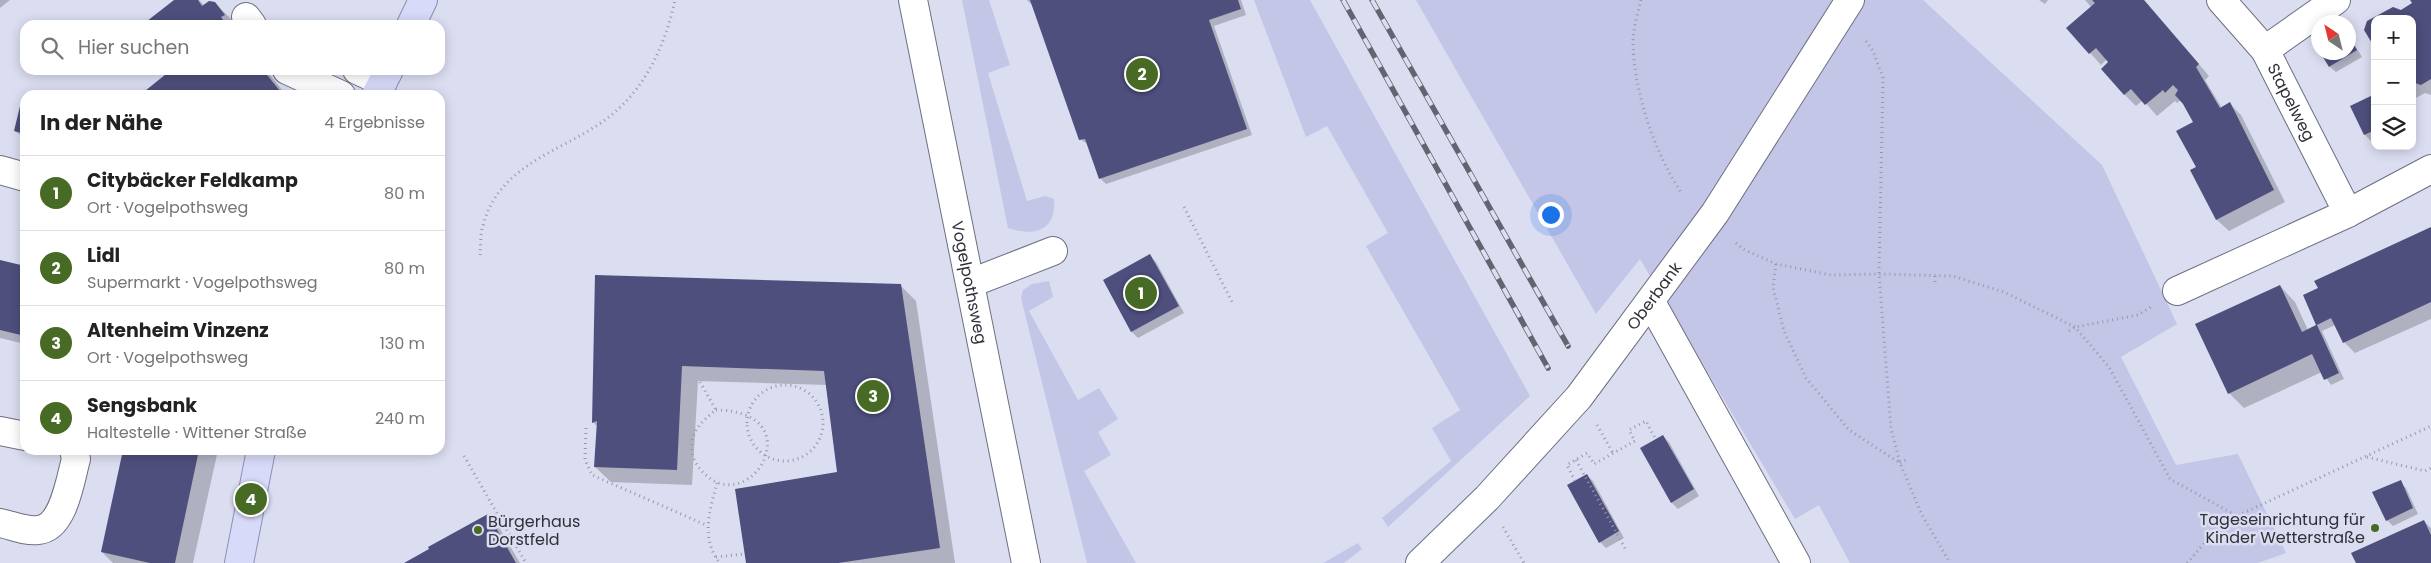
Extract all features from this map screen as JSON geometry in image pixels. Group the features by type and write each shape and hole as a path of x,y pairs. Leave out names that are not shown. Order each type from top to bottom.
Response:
{"main road":[{"path":"413,20 423,0"},
{"path":"239,563 260,455"}],"street":[{"name":"Vogelpothsweg","path":"913,0 1026,563"},
{"name":"Oberbank","path":"1434,558 1579,397 1651,302 1715,214 1850,0"},
{"name":"Stapelweg","path":"2221,0 2265,50 2348,213"},
{"path":"2265,50 2336,0"},
{"path":"297,75 330,90"},
{"path":"367,75 382,82"},
{"path":"2177,291 2348,213 2431,169"},
{"path":"0,170 20,176"},
{"path":"971,283 1054,251"},
{"path":"1651,302 1796,563"},
{"path":"0,431 20,435"},
{"path":"0,523 38,531 49,527 59,518 76,459 75,455"}],"path":[{"path":"480,255 482,226 490,207 504,186 534,159 597,126 616,111 634,92 661,48 670,23 675,0"},
{"path":"1641,0 1633,42 1638,83 1650,124 1670,177 1681,192"},
{"path":"1866,42 1873,52 1883,78 1879,274 1892,429 1900,463 1922,515 1950,563"},
{"path":"1184,207 1233,304"},
{"path":"1736,243 1743,249 1776,264 1831,275 1953,276 2004,292 2075,327 2109,366 2170,479 2237,516"},
{"path":"1776,264 1773,287 1784,332 1806,378 1850,430 1900,463"},
{"path":"1935,276 1935,283"},
{"path":"2069,330 2075,327 2138,315 2177,291"},
{"path":"700,382 716,410"},
{"path":"785,385 809,392 818,403 824,416 824,428 818,442 807,453 794,459 778,460 767,456 756,446 748,434 748,414 753,402 761,394 772,387 785,385"},
{"path":"716,410 748,414 756,420 765,432 768,447 767,456 757,472 748,479 727,484 718,483 697,466 692,452 692,439 698,426 716,410"},
{"path":"1575,481 1567,465 1587,452 1594,464 1635,441 1629,430 1646,420 1656,440"},
{"path":"2187,563 2208,540 2237,516 2431,426"},
{"path":"586,428 585,460 592,475 706,525"},
{"path":"464,456 526,563"},
{"path":"2366,456 2425,471 2431,468"},
{"path":"1576,460 1626,550"},
{"path":"1900,463 1908,460"},
{"path":"2166,481 2170,479"},
{"path":"718,483 706,525 715,557 720,563"},
{"path":"1487,498 1524,563"},
{"path":"715,557 745,554"}],"shaded area":[{"path":"962,0 989,0 1010,65 988,73 1027,201 1045,196 1054,199 1052,218 1042,229 1026,232 1008,228"},
{"path":"1254,0 1310,0 1530,396 1388,527 1382,518 1451,461 1432,428 1460,410 1366,246 1388,233 1327,126 1306,137"},
{"path":"1416,0 1923,0 2102,165 2177,324 2121,357 2176,465 2238,454 2286,553 2258,563 1850,563 1819,505 1795,519 1640,259 1596,314"},
{"path":"1049,281 1053,297 1029,311 1078,400 1099,388 1118,419 1098,432 1111,455 1084,471 1136,563 1087,563 1021,298 1023,290 1032,284"},
{"path":"1358,543 1362,549 1344,563 1323,563"}],"building":[{"path":"174,0 198,0 202,6 209,1 215,2 225,15 221,17 223,20 148,20"},
{"path":"1030,0 1238,0 1241,9 1209,20 1247,129 1099,179 1085,139 1079,140"},
{"path":"2092,0 2144,0 2199,64 2196,67 2220,108 2230,102 2274,190 2216,220 2190,170 2196,167 2176,131 2193,122 2183,104 2175,95 2178,90 2173,85 2165,93 2163,90 2145,105 2131,89 2124,95 2101,69 2108,62 2096,48 2089,54 2066,28 2095,3"},
{"path":"2410,0 2431,0 2431,79 2421,85 2416,83 2416,15 2378,15 2393,7 2401,10 2412,3"},
{"path":"2371,19 2371,41 2364,30 2367,21"},
{"path":"2325,60 2341,60 2329,67"},
{"path":"165,75 267,75 279,90 146,90"},
{"path":"2371,96 2371,132 2364,135 2350,106"},
{"path":"20,106 20,133 14,131"},
{"path":"2431,227 2431,302 2343,343 2331,318 2317,325 2339,373 2324,380 2312,354 2228,394 2195,324 2280,285 2302,332 2316,325 2303,295 2318,288 2314,281"},
{"path":"1150,254 1179,306 1131,332 1103,280"},
{"path":"0,260 20,265 20,335 0,330"},
{"path":"595,275 901,284 940,548 838,563 746,563 735,489 837,472 824,371 682,366 677,470 594,467 597,421 592,423"},
{"path":"1663,435 1694,489 1671,503 1640,448"},
{"path":"122,455 198,455 175,563 150,563 101,552"},
{"path":"1587,474 1619,531 1599,543 1567,485"},
{"path":"2401,480 2413,508 2386,521 2372,492"},
{"name":"Bürgerhaus Dorstfeld","path":"488,514 516,563 404,563 429,549 428,547"},
{"path":"2424,520 2431,535 2431,563 2356,563 2351,553"}],"railway":[{"path":"1343,0 1548,368"},
{"path":"1372,0 1568,346"}],"place":[{"name":"Lidl","path":"1142,74"},
{"name":"Citybäcker Feldkamp","path":"1141,293"},
{"name":"Altenheim Vinzenz","path":"873,396"},
{"name":"Sengsbank","path":"251,499"},
{"name":"Tageseinrichtung für Kinder Wetterstraße","path":"2375,528"},
{"name":"Bürgerhaus Dorstfeld","path":"478,530"}]}
